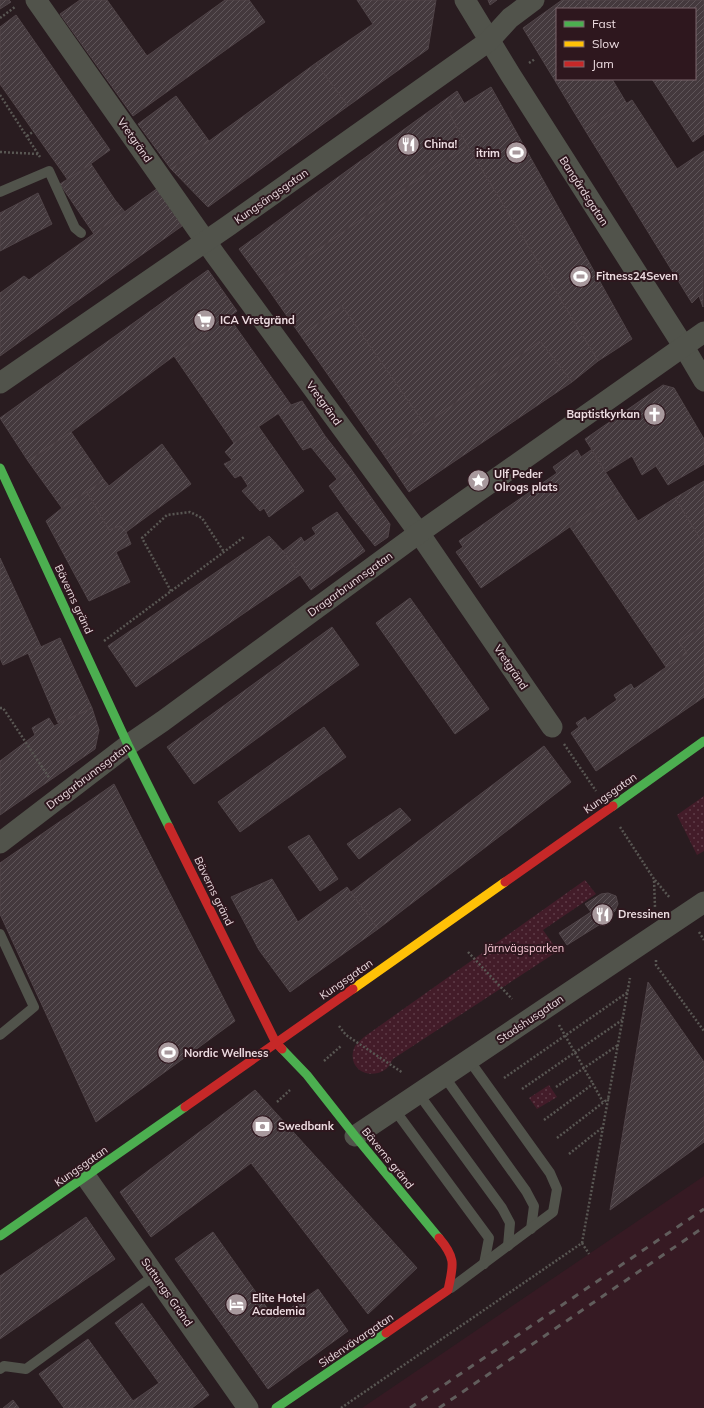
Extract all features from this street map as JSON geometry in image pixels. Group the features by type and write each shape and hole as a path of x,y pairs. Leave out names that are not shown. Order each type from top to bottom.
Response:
{"street":[{"name":"Bangårdsgatan","path":"464,0 704,381"},
{"name":"Kungsängsgatan","path":"0,382 206,241 489,41 510,18 534,0"},
{"name":"Vretgränd","path":"28,2 194,223 419,533 552,727"},
{"name":"Dragarbrunnsgatan","path":"0,842 128,746 170,717 419,533 704,332"},
{"name":"Bäverns gränd","path":"0,468 128,746 276,1043 307,1075 355,1136 447,1247 453,1263 448,1290"},
{"name":"Kungsgatan","path":"0,1236 86,1177 704,741"},
{"name":"Stadshusgatan","path":"355,1136 704,902"},
{"name":"Suttungs Gränd","path":"86,1177 248,1408"},
{"name":"Sidenvävargatan","path":"276,1408 448,1290"}],"lane":[{"path":"0,192 49,171 75,228 81,233"},
{"path":"0,934 34,1007 0,1035"},
{"path":"448,1290 553,1212 557,1189 550,1173 469,1060"},
{"path":"444,1076 526,1191 534,1206 531,1229"},
{"path":"418,1093 502,1208 510,1223 508,1246"},
{"path":"394,1109 489,1238 484,1264"},
{"path":"0,1369 4,1366 26,1369 155,1275"}],"path":[{"path":"0,18 28,2"},
{"path":"0,95 49,171"},
{"path":"27,136 34,132"},
{"path":"0,152 38,154"},
{"path":"171,591 142,538 167,515 190,512 202,518 224,552"},
{"path":"86,654 244,537"},
{"path":"0,708 3,708 61,796"},
{"path":"552,727 608,809"},
{"path":"697,930 704,940"},
{"path":"468,952 512,999"},
{"path":"504,1078 628,992"},
{"path":"556,1020 603,1102"},
{"path":"522,1089 623,1020"},
{"path":"346,1035 403,1072"},
{"path":"556,1087 618,1045"},
{"path":"544,1120 593,1084"},
{"path":"557,1138 608,1098"},
{"path":"569,1154 603,1127"},
{"path":"582,1243 589,1254"}],"shaded area":[{"path":"704,1176 704,1408 362,1408 496,1317"}],"green space":[{"path":"704,796 704,851 697,855 677,815"},
{"name":"Järnvägsparken","path":"585,880 596,894 543,930 558,951 393,1059 386,1069 379,1073 366,1073 356,1066 353,1060 355,1046 364,1037"},
{"path":"549,1085 557,1097 537,1109 529,1098"}],"building":[{"path":"0,0 9,0 11,2 0,9"},
{"path":"80,0 107,0 147,56 225,0 249,0 265,22 133,116 60,14"},
{"path":"357,0 436,0 428,49 348,106 316,63 373,24"},
{"path":"488,0 497,0 490,5"},
{"path":"562,0 585,0 590,8 556,8 556,80 613,80 627,104 585,130 523,28"},
{"path":"585,0 704,0 704,134 693,142 653,80 696,80 696,8 590,8"},
{"path":"16,15 110,150 68,180 0,84 0,27"},
{"path":"316,63 348,106 208,207 171,169"},
{"path":"491,87 632,339 598,361 449,113"},
{"path":"457,91 464,103 449,113 467,145 266,286 239,249"},
{"path":"176,96 209,141 171,169 138,124"},
{"path":"632,100 677,169 704,151 703,307 699,296 692,303 585,130"},
{"path":"467,145 598,361 572,382 540,341 425,425 342,306 301,336 266,286"},
{"path":"91,164 115,200 125,212 94,234 60,184"},
{"path":"158,188 182,226 0,356 0,293 24,276 29,280"},
{"path":"38,193 52,224 0,251 0,213"},
{"path":"208,270 237,311 71,432 28,461 0,418"},
{"path":"342,306 425,425 384,455 301,336"},
{"path":"228,316 291,405 234,443 174,356"},
{"path":"540,341 572,382 409,492 384,455"},
{"name":"Baptistkyrkan","path":"663,385 674,388 704,439 704,464 668,485 656,466 642,475 632,456 606,472 585,439"},
{"path":"302,401 325,436 311,447 303,450 278,413 291,405"},
{"path":"258,426 304,491 269,517 264,508 260,511 242,491 248,486 241,475 235,478 224,464 232,460 225,452 234,443"},
{"path":"71,432 104,480 62,508 28,461"},
{"path":"325,436 350,468 337,479 311,447"},
{"path":"162,444 191,484 126,532 120,526 109,530 87,492 104,480 109,486"},
{"path":"577,450 581,457 591,450 619,493 481,588 456,552 463,547 459,541 557,473 553,467"},
{"path":"350,468 370,496 347,511 329,486"},
{"path":"704,481 704,545 675,498"},
{"path":"87,492 109,530 120,526 126,532 131,544 116,552 130,582 89,601 46,521 62,508"},
{"path":"619,493 638,521 675,498 704,545 704,625 679,642 687,653 666,667 570,527"},
{"path":"370,496 390,524 388,537 375,546 347,511"},
{"path":"337,512 365,551 311,590 283,551 301,537 304,542 316,534 312,528"},
{"path":"269,536 283,551 300,575 136,687 108,646"},
{"path":"0,558 41,647 3,665 0,658"},
{"path":"410,598 489,709 455,734 376,623"},
{"path":"704,625 704,697 596,771 571,733 579,727 576,723 585,717 587,721 617,700 614,695 631,684 634,689 687,653 679,642"},
{"path":"332,627 359,665 194,784 167,747"},
{"path":"60,638 92,708 58,723 28,653"},
{"path":"92,708 99,730 95,749 0,815 0,761 35,735 32,728 49,718 54,726"},
{"path":"324,727 346,757 240,832 218,802"},
{"path":"544,746 571,782 378,929 351,892"},
{"path":"114,784 235,1021 96,1122 0,914 0,863"},
{"path":"400,808 411,820 359,859 347,844"},
{"path":"309,835 338,879 320,891 288,847"},
{"path":"272,879 298,922 347,887 378,929 290,992 259,950 231,897"},
{"path":"608,893 616,896 618,904 615,911 602,923 567,945 559,933 591,912 585,904 601,894"},
{"path":"648,982 704,1062 704,1142 610,1210"},
{"path":"255,1090 417,1268 368,1314 251,1163 151,1237 120,1192"},
{"path":"86,1217 115,1259 0,1339 0,1276"},
{"name":"Elite Hotel Academia","path":"213,1232 275,1319 318,1289 348,1331 268,1389 175,1259"},
{"path":"142,1303 209,1395 192,1408 64,1408 39,1374 88,1339 133,1401 159,1383 115,1323"},
{"path":"13,1400 19,1408 3,1408"}],"railway":[{"path":"410,1408 704,1209"},
{"path":"439,1408 704,1227"}],"traffic: fast":[{"path":"0,468 128,745 169,827"},
{"path":"613,806 704,741"},
{"path":"282,1049 307,1075 439,1238"},
{"path":"0,1236 185,1107"},
{"path":"276,1408 386,1333"}],"traffic: slow":[{"path":"353,989 505,882"}],"traffic: jam":[{"path":"505,882 613,806"},
{"path":"169,827 276,1043 282,1049"},
{"path":"185,1107 353,989"},
{"path":"386,1333 448,1290 452,1269 451,1257 445,1245 439,1238"}],"place":[{"name":"China!","path":"408,144"},
{"name":"itrim","path":"516,153"},
{"name":"Fitness24Seven","path":"581,276"},
{"name":"ICA Vretgränd","path":"205,320"},
{"name":"Baptistkyrkan","path":"655,414"},
{"name":"Ulf Peder Olrogs plats","path":"478,480"},
{"name":"Dressinen","path":"602,914"},
{"name":"Nordic Wellness","path":"169,1053"},
{"name":"Swedbank","path":"263,1126"},
{"name":"Elite Hotel Academia","path":"236,1304"}]}
